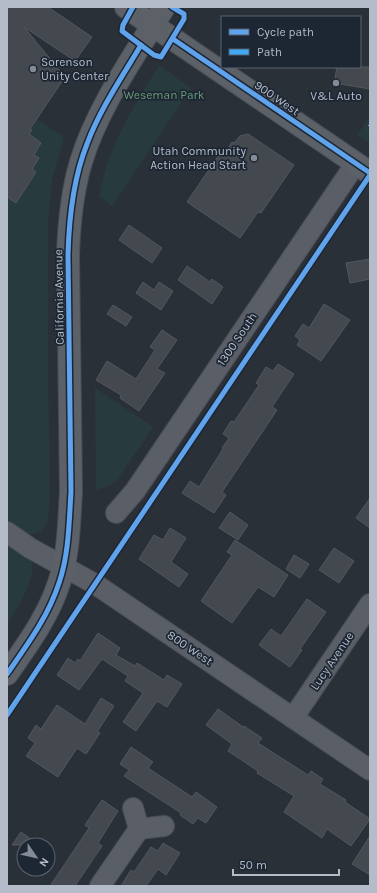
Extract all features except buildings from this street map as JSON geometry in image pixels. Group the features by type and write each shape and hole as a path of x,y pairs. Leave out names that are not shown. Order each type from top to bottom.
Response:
{"main road":[{"name":"900 West","path":"126,7 158,16 221,63"},
{"name":"California Avenue","path":"64,566 70,526 71,492 68,255 69,230 75,184 87,144 94,127 158,16"},
{"name":"900 West","path":"228,68 363,168"},
{"path":"7,674 33,636 45,615 57,588 64,566"}],"street":[{"name":"1300 South","path":"116,513 135,491 363,168"},
{"name":"800 West","path":"7,532 30,548 95,584 370,770"},
{"name":"Lucy Avenue","path":"294,718 370,604"},
{"path":"133,808 139,829"},
{"path":"100,886 139,829 164,826"}],"green space":[{"name":"Weseman Park","path":"159,65 191,88 112,206 99,196 108,160 129,116"},
{"path":"7,100 64,137 52,180 48,223 50,493 48,522 42,530 34,534 26,533 7,521"},
{"path":"370,116 370,143 357,135"},
{"path":"95,388 153,427 118,479 110,486 96,490"},
{"path":"7,542 32,560 33,567 25,593 7,624"}],"cycle path":[{"path":"133,7 123,25 122,31 154,55 161,57 184,19 184,14 172,7"},
{"path":"173,39 370,173"},
{"path":"7,674 43,619 49,607 59,583 67,549 71,492 68,255 69,227 75,184 82,157 98,118 141,45"},
{"path":"7,715 370,175"}],"place":[{"name":"Sorenson Unity Center","path":"33,69"},
{"name":"V&L Auto","path":"336,83"},
{"name":"Utah Community Action Head Start","path":"254,158"}]}
